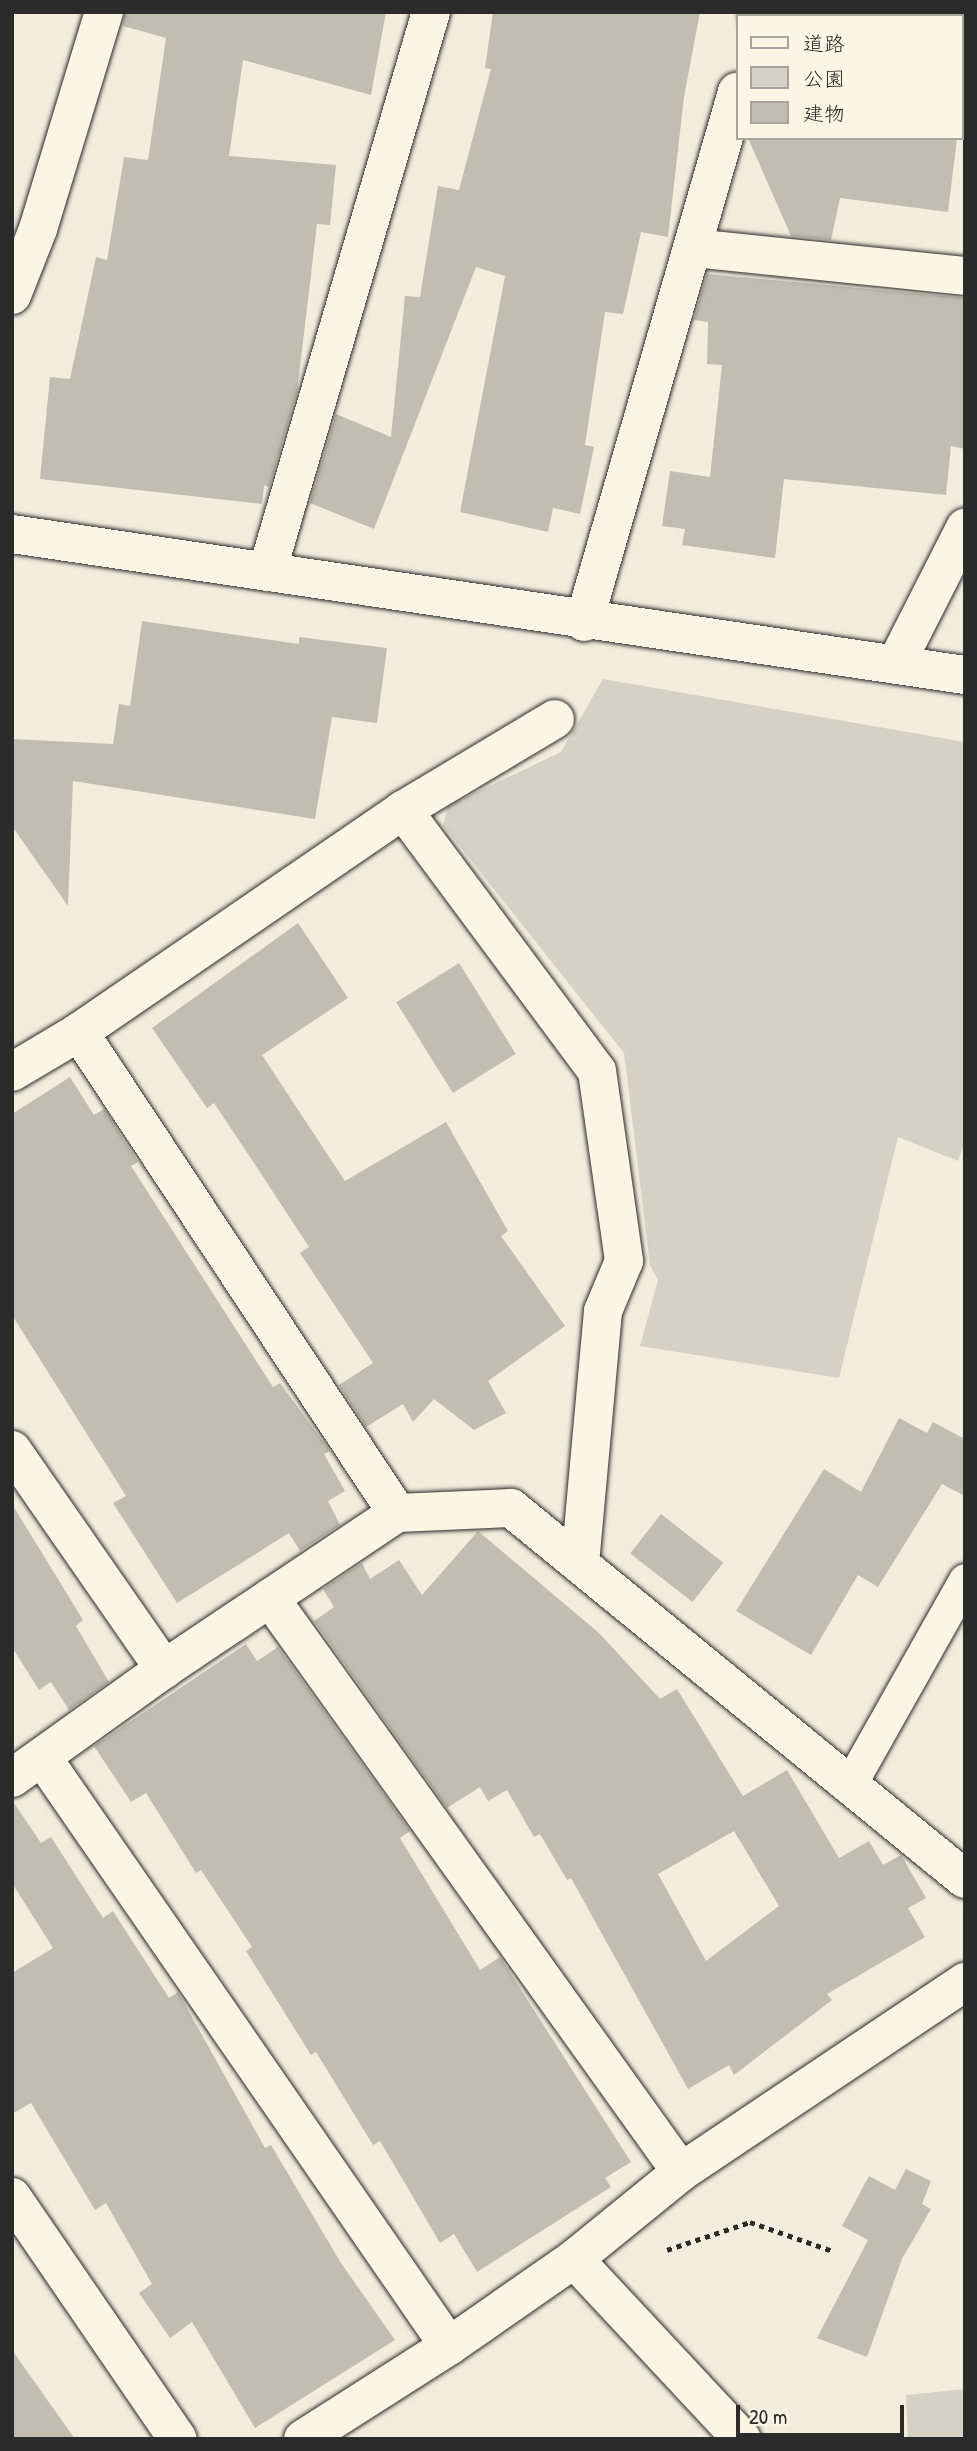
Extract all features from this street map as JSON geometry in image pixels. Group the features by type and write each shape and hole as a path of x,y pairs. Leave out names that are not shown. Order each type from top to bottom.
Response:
{"street":[{"path":"12,295 38,229 104,12"},
{"path":"267,572 430,12"},
{"path":"584,622 736,96"},
{"path":"694,248 965,276"},
{"path":"895,664 965,528"},
{"path":"12,534 584,622 965,676"},
{"path":"12,1072 79,1032 403,810 555,719"},
{"path":"403,810 597,1072 624,1261 603,1311 580,1562"},
{"path":"79,1032 397,1513"},
{"path":"12,1450 164,1669"},
{"path":"449,2346 27,1768 164,1669 397,1513 511,1508 965,1879"},
{"path":"270,1598 681,2172"},
{"path":"303,2439 449,2346 574,2259 681,2172 965,1982"},
{"path":"12,2197 178,2439"},
{"path":"574,2259 742,2439"}],"lane":[{"path":"850,1784 965,1580"}],"path":[{"path":"750,2222 833,2251"}],"green space":[{"path":"603,679 965,742 965,1141 958,1161 898,1137 839,1378 640,1346 658,1280 650,1265 624,1053 443,825 448,806 561,752"},
{"path":"965,2389 965,2439 908,2439 906,2395"}],"building":[{"path":"125,12 386,12 371,95 243,60 229,156 336,165 330,225 317,224 297,392 269,487 264,485 262,504 40,479 50,377 70,379 96,257 107,260 124,157 148,160 166,38 123,26"},
{"path":"493,12 700,12 684,97 668,237 641,232 623,314 605,312 585,445 594,447 580,514 553,508 548,532 460,512 505,276 476,267 374,529 310,503 336,414 391,437 405,296 420,297 438,186 459,190 491,69 485,68"},
{"path":"749,140 957,140 948,212 840,198 831,240 791,236"},
{"path":"707,274 965,298 965,449 951,446 946,495 784,479 775,558 682,545 685,529 662,526 670,471 710,477 722,365 707,364 708,322 694,320"},
{"path":"142,621 299,644 299,637 387,648 377,723 332,717 315,819 73,781 68,906 12,826 12,739 113,744 119,704 130,706"},
{"path":"298,923 348,998 262,1055 345,1181 446,1122 508,1231 501,1236 565,1326 488,1381 506,1413 474,1430 434,1399 413,1422 403,1404 366,1427 339,1385 373,1363 300,1253 309,1247 252,1160 214,1103 207,1108 152,1028"},
{"path":"459,963 516,1054 453,1093 396,1002"},
{"path":"70,1077 94,1115 104,1109 138,1162 131,1166 273,1387 280,1383 330,1451 324,1454 345,1491 328,1501 340,1525 300,1551 289,1533 177,1603 113,1503 126,1496 12,1315 12,1114"},
{"path":"899,1418 927,1433 933,1422 965,1439 965,1496 942,1484 878,1587 858,1575 811,1655 736,1611 824,1469 861,1492"},
{"path":"12,1504 83,1620 76,1626 109,1682 69,1710 51,1682 39,1690 12,1647"},
{"path":"661,1514 723,1563 692,1602 630,1553"},
{"path":"478,1531 599,1633 660,1699 677,1689 743,1796 787,1770 839,1858 869,1841 883,1865 901,1855 926,1898 908,1908 925,1937 827,1994 832,2000 734,2075 729,2065 688,2089 571,1878 567,1880 540,1834 534,1837 507,1790 488,1801 480,1787 447,1808 314,1621 334,1607 323,1589 362,1563 370,1579 399,1560 422,1595","holes":["734,1831 779,1906 706,1961 658,1874"]},
{"path":"246,1644 257,1661 278,1647 410,1831 400,1838 480,1970 500,1957 631,2162 605,2178 611,2187 477,2272 454,2234 440,2243 380,2141 373,2145 316,2052 311,2055 246,1951 252,1947 201,1870 196,1873 146,1793 131,1802 94,1746"},
{"path":"12,1800 41,1843 51,1837 103,1918 113,1911 169,1998 178,1992 265,2148 271,2145 341,2263 395,2340 255,2428 192,2322 170,2338 139,2293 152,2284 106,2203 95,2210 31,2103 12,2114 12,1973 53,1948 12,1883"},
{"path":"906,2169 931,2181 922,2204 931,2209 902,2259 867,2357 817,2338 868,2240 842,2226 869,2176 895,2190"},
{"path":"12,2350 75,2439 12,2439"}]}
